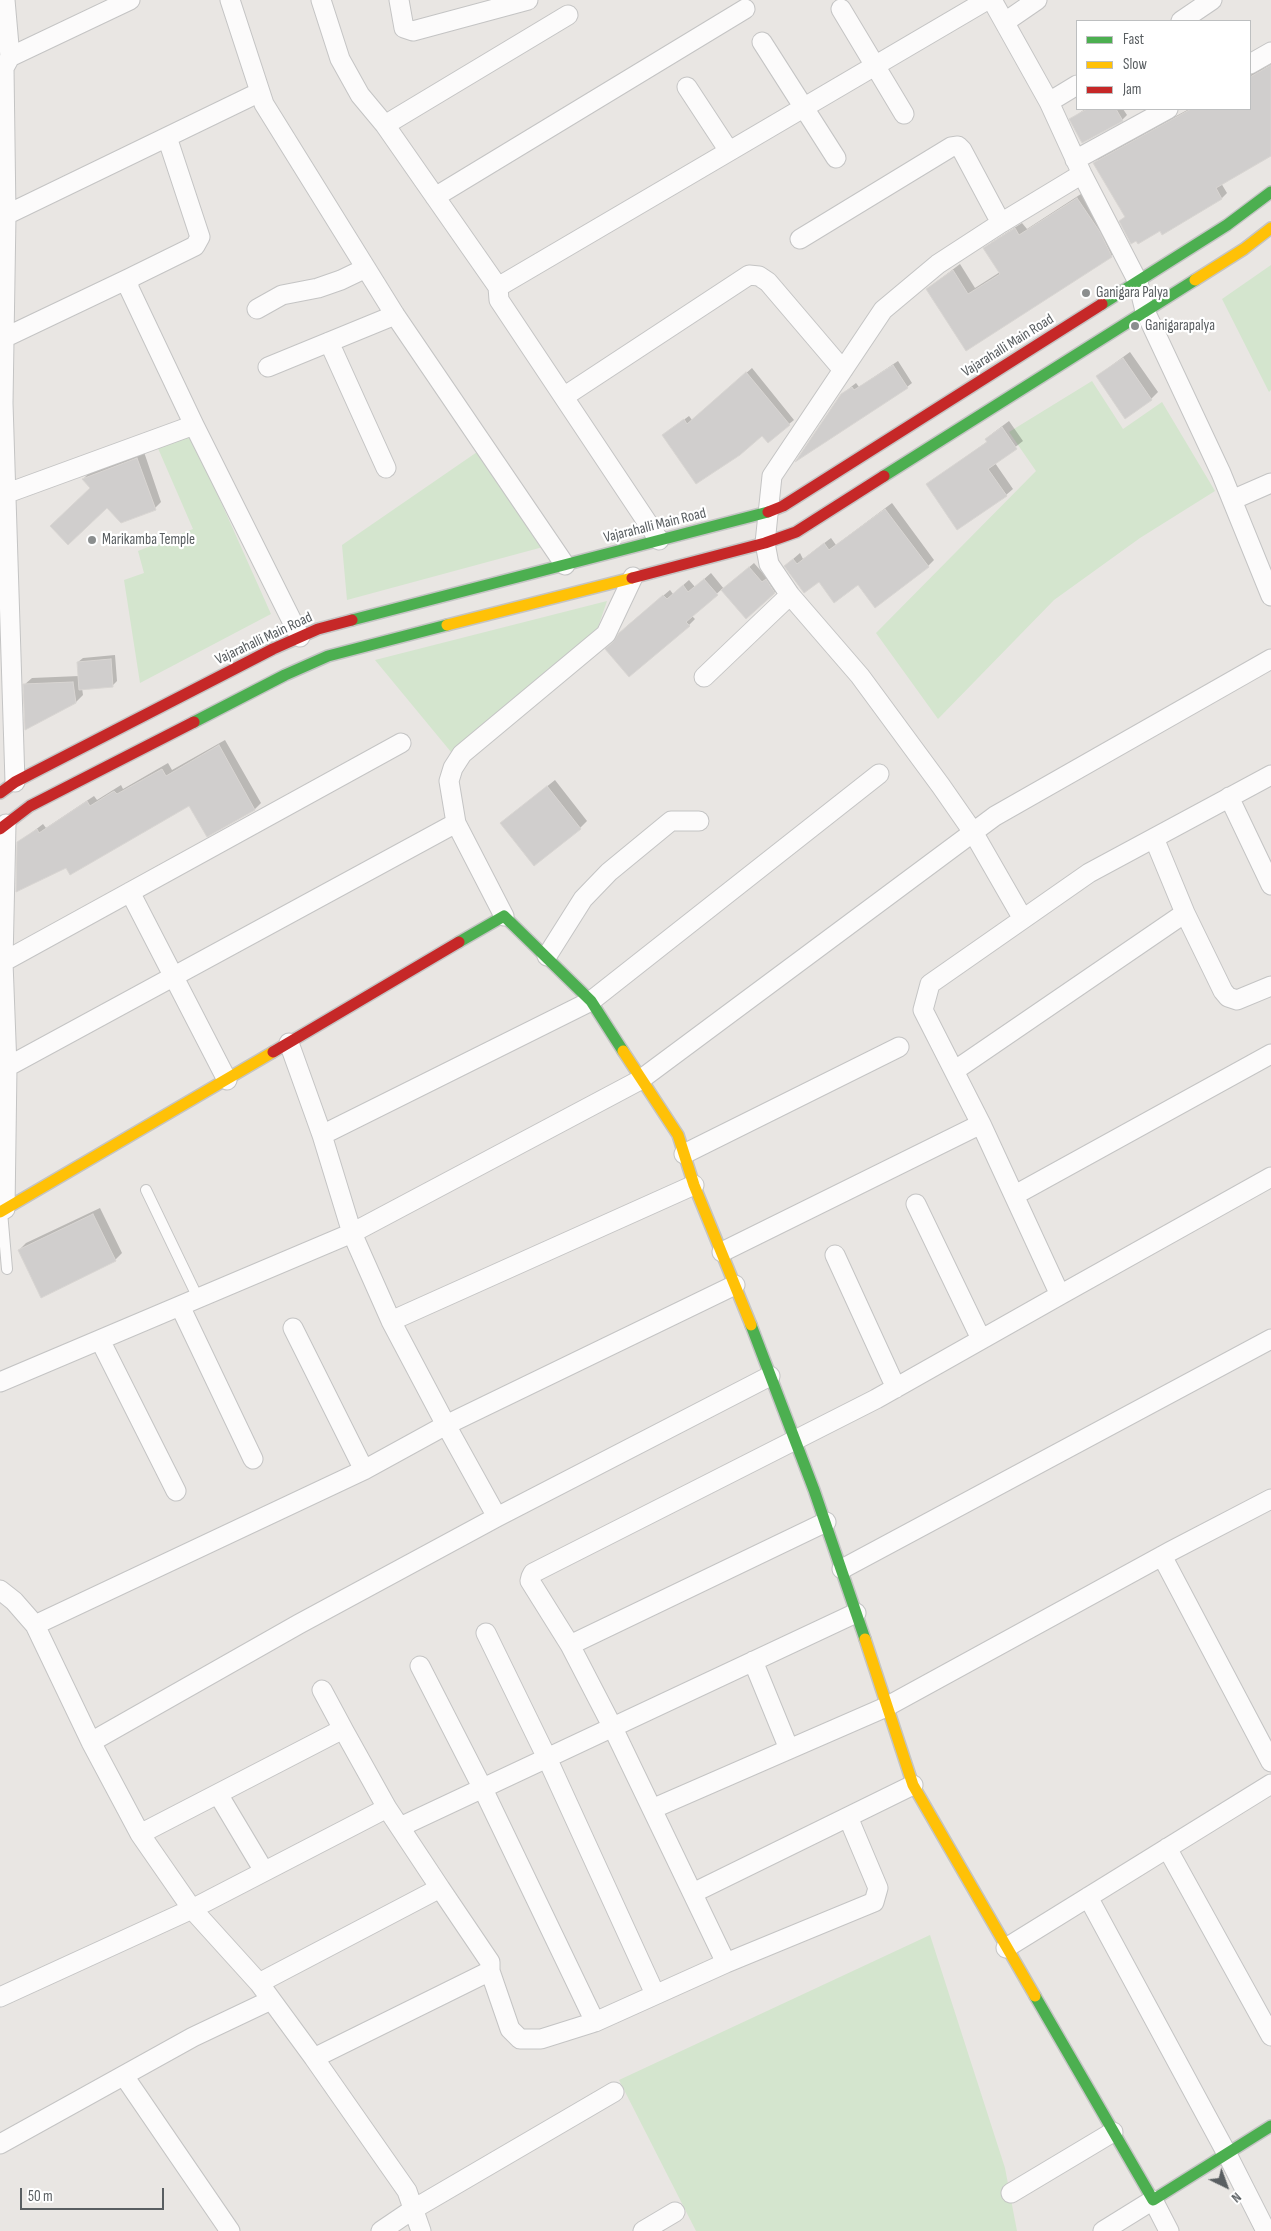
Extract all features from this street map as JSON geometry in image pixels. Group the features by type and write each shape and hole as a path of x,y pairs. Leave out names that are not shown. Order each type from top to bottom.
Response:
{"main road":[{"name":"Vajarahalli Main Road","path":"0,793 15,782 318,629 783,506 1227,225 1271,192"},
{"path":"3,826 30,806 285,675 328,656 765,543 796,532 1244,249 1271,228"},
{"path":"2,1211 504,916 591,1001 640,1080 678,1135 694,1186 735,1285 826,1522 912,1785 1153,2200 1271,2126"}],"street":[{"path":"5,0 10,57 4,68 6,215 4,338 5,494 15,782"},
{"path":"10,57 130,0"},
{"path":"230,0 264,104 395,315 565,565"},
{"path":"322,0 340,59 360,95 385,125 498,287 499,300 659,540"},
{"path":"399,0 403,24 408,31 528,0"},
{"path":"498,287 987,0"},
{"path":"992,0 1048,102 1138,282 1145,311 1232,500 1271,596"},
{"path":"1005,22 1037,0"},
{"path":"1182,20 1212,0"},
{"path":"435,196 745,9"},
{"path":"841,10 874,68 904,114"},
{"path":"385,125 568,15"},
{"path":"762,42 836,158"},
{"path":"1251,63 1271,52"},
{"path":"1048,102 1076,86"},
{"path":"687,87 729,151"},
{"path":"6,215 260,92"},
{"path":"1023,919 973,832 860,676 790,595 769,564 765,543 772,476 882,310 901,292 938,264 1001,223 1079,167 1166,110"},
{"path":"4,338 195,246 200,237 167,137"},
{"path":"800,239 951,147 958,146 962,150 1001,223"},
{"path":"257,309 282,295 318,288 366,268"},
{"path":"564,396 749,275 759,276 768,282 843,370"},
{"path":"132,277 129,281 130,288 194,425 300,637"},
{"path":"268,367 395,315"},
{"path":"329,342 386,468"},
{"path":"5,494 194,425"},
{"path":"1232,500 1271,483"},
{"path":"504,916 456,823 449,781 453,768 462,754 606,634 633,576"},
{"path":"704,677 790,595"},
{"path":"0,1382 352,1233 640,1080 995,816 1271,659"},
{"path":"3,962 401,743"},
{"path":"322,1135 591,1001 879,774"},
{"path":"1060,1295 981,1124 922,1010 930,984 1089,873 1271,774"},
{"path":"1229,797 1271,886"},
{"path":"547,956 582,899 609,872 672,821 699,821"},
{"path":"7,1067 456,823"},
{"path":"2,1211 7,1067 3,962 3,826"},
{"path":"1154,838 1185,913 1223,991 1228,997 1237,1000 1271,986"},
{"path":"130,892 227,1080"},
{"path":"954,1070 1185,913"},
{"path":"289,1043 322,1135 352,1233 391,1321 497,1517"},
{"path":"684,1154 899,1047"},
{"path":"1015,1195 1271,1054"},
{"path":"722,1252 981,1124"},
{"path":"726,1963 612,1726 570,1645 530,1580 533,1573 796,1441 896,1388 1271,1177"},
{"path":"391,1321 694,1186"},
{"path":"916,1204 981,1340"},
{"path":"835,1256 896,1388"},
{"path":"35,1624 364,1470 446,1425 735,1285"},
{"path":"180,1306 253,1459"},
{"path":"293,1328 364,1470"},
{"path":"842,1569 1271,1339"},
{"path":"100,1340 176,1492"},
{"path":"91,1742 299,1624 497,1517 770,1376"},
{"path":"652,1809 886,1707 1162,1556 1271,1499"},
{"path":"570,1645 826,1522"},
{"path":"1162,1556 1271,1762"},
{"path":"0,1590 14,1601 35,1624 91,1742 140,1834 192,1909 259,1983 314,2058 407,2191 412,2210 421,2231"},
{"path":"400,1826 483,1789 612,1726 856,1613"},
{"path":"486,1633 547,1758 655,1994"},
{"path":"753,1660 789,1749"},
{"path":"420,1666 483,1789 595,2022"},
{"path":"322,1690 387,1808 490,1962 490,1970 510,2029 520,2039 541,2039 595,2022 726,1963 874,1902 878,1888 848,1817"},
{"path":"140,1834 343,1729"},
{"path":"1006,1948 1271,1784"},
{"path":"693,1893 912,1785"},
{"path":"218,1794 264,1871"},
{"path":"0,1997 192,1909 387,1808"},
{"path":"1167,1848 1271,2036"},
{"path":"259,1983 440,1888"},
{"path":"1088,1897 1227,2154 1266,2231"},
{"path":"314,2058 490,1970"},
{"path":"0,2144 193,2037 271,2000"},
{"path":"124,2076 230,2231"},
{"path":"381,2231 412,2210 614,2092"},
{"path":"1011,2193 1113,2132"},
{"path":"1103,2231 1153,2200 1168,2231"},
{"path":"643,2231 676,2212"}],"lane":[{"path":"146,1190 198,1298"},
{"path":"2,1211 7,1269"}],"green space":[{"path":"1271,265 1271,390 1269,392 1222,299"},
{"path":"1092,381 1123,429 1162,402 1215,491 1140,538 1054,600 938,719 876,633 1036,471 1009,432"},
{"path":"191,435 271,614 140,683 124,580 144,573 138,551 193,529 157,446"},
{"path":"480,450 543,547 347,600 342,545"},
{"path":"607,601 595,636 451,752 375,660"},
{"path":"930,1935 1005,2168 1017,2231 696,2231 619,2080"}],"building":[{"path":"1271,65 1271,156 1216,188 1222,199 1162,235 1160,231 1138,244 1136,241 1131,244 1119,221 1125,217 1093,163 1189,110 1251,110 1251,76"},
{"path":"1085,110 1117,110 1123,121 1082,143 1069,119"},
{"path":"1077,198 1100,232 1112,257 966,351 926,289 953,270 968,294 1000,274 983,248 1015,228 1019,235"},
{"path":"1123,358 1152,400 1125,419 1096,376"},
{"path":"893,365 908,388 795,462 841,394 852,387 854,390"},
{"path":"746,372 790,425 768,443 762,436 740,455 696,484 662,435 684,419 687,424"},
{"path":"1002,427 1017,449 988,469 1007,496 957,530 926,484 987,442 985,439"},
{"path":"137,458 156,510 121,523 107,508 68,545 50,526 90,488 82,479"},
{"path":"885,509 929,567 875,608 858,585 834,603 819,582 804,593 784,566 793,559 797,564 824,543 829,550"},
{"path":"749,567 762,582 766,579 775,593 746,619 721,590"},
{"path":"704,579 718,595 686,622 690,626 629,677 605,649 619,633 663,595 667,599 683,585 688,592"},
{"path":"111,659 113,687 79,690 77,662"},
{"path":"73,682 76,703 25,730 23,684"},
{"path":"219,745 255,810 207,837 189,806 70,875 66,868 16,892 17,842 37,829 39,833 87,801 90,806 114,791 117,794 162,769 166,776"},
{"path":"547,786 581,829 534,866 500,823"},
{"path":"93,1214 116,1261 41,1298 18,1250"}],"traffic: fast":[{"path":"1102,304 1227,225 1271,192"},
{"path":"884,476 1195,280"},
{"path":"352,620 768,512"},
{"path":"194,722 285,675 328,656 447,625"},
{"path":"459,942 504,916 591,1001 623,1051"},
{"path":"751,1325 814,1490 865,1639"},
{"path":"1035,1996 1153,2200 1271,2126"}],"traffic: slow":[{"path":"1195,280 1244,249 1271,228"},
{"path":"447,625 632,578"},
{"path":"623,1051 678,1135 694,1185 751,1325"},
{"path":"0,1212 273,1052"},
{"path":"865,1639 913,1785 1035,1996"}],"traffic: jam":[{"path":"768,512 783,506 1102,304"},
{"path":"632,578 765,543 796,532 884,476"},
{"path":"0,793 15,782 273,649 318,629 352,620"},
{"path":"0,829 30,806 194,722"},
{"path":"273,1052 459,942"}],"place":[{"name":"Ganigara Palya","path":"1086,293"},
{"name":"Ganigarapalya","path":"1135,326"},
{"name":"Marikamba Temple","path":"92,540"}]}
